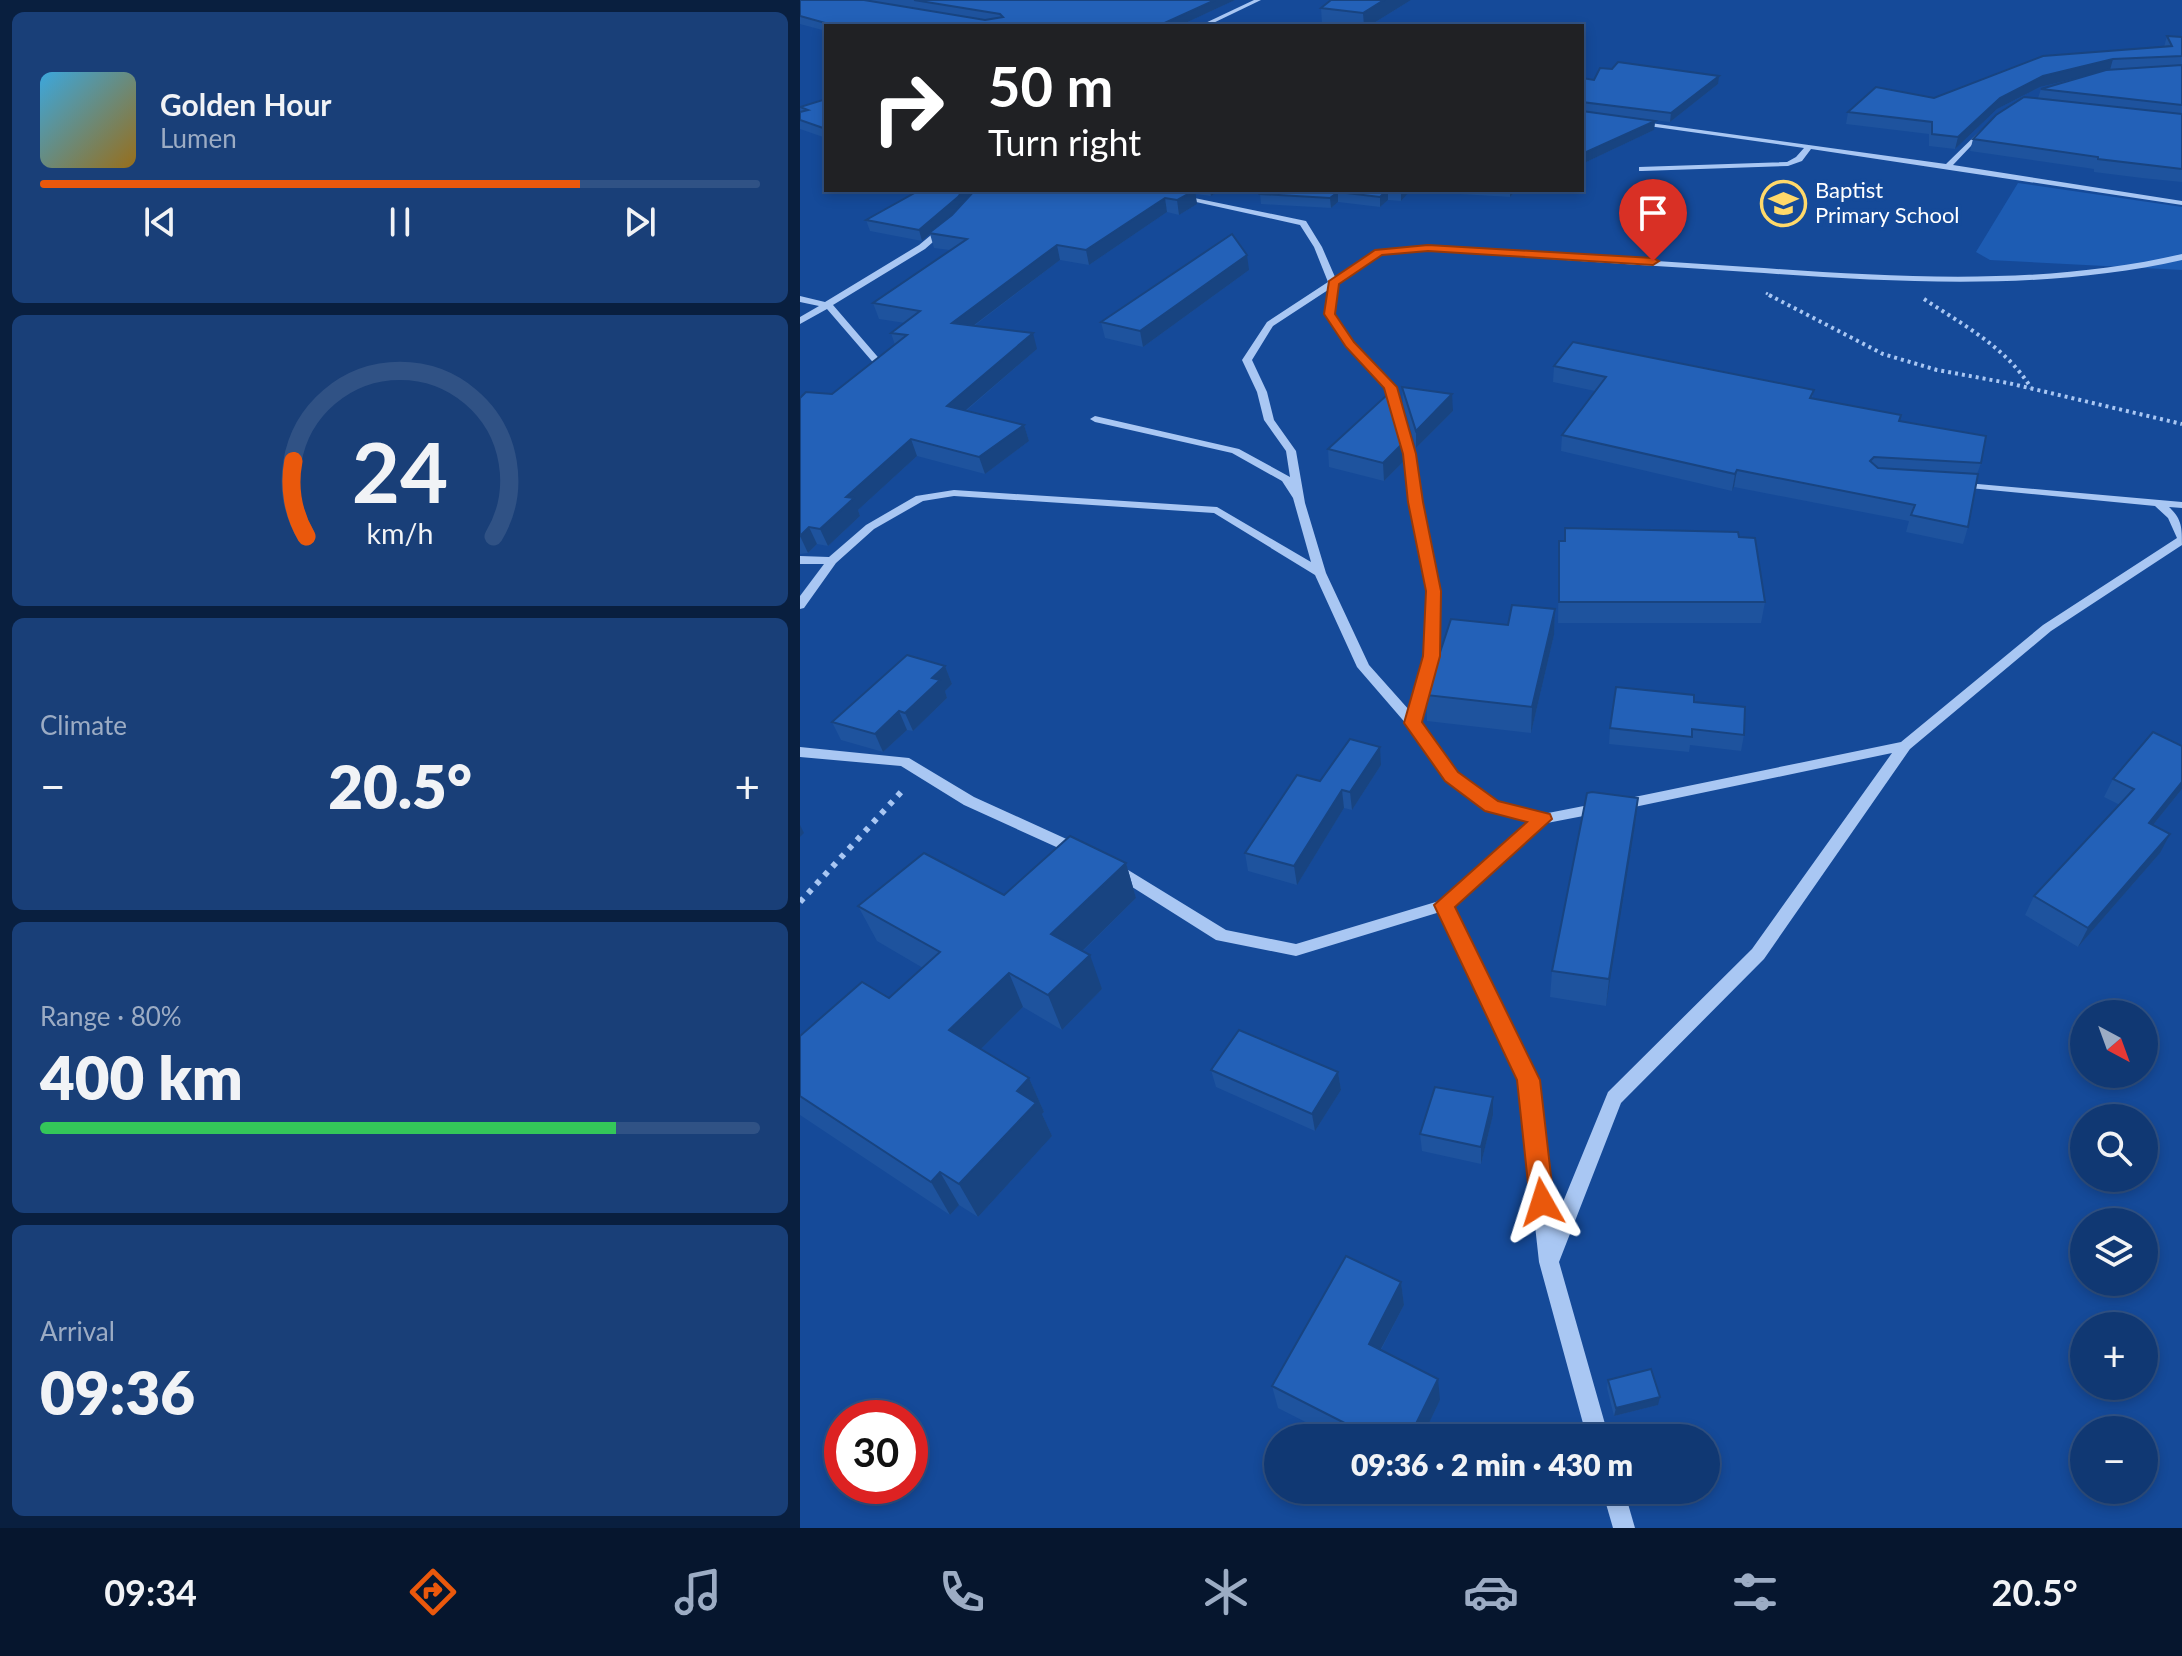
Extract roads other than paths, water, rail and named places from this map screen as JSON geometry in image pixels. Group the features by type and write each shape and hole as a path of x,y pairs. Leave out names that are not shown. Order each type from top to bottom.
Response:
{"street":[{"path":"1206,24 1258,0"},
{"path":"1948,166 1993,121"},
{"path":"1627,122 1948,166 2182,203"},
{"path":"1642,169 1788,164 1799,159 1808,148"},
{"path":"1159,192 1238,206 1303,223 1318,247 1333,283 1330,314 1350,345 1390,387 1410,454 1415,502 1433,591 1432,656 1413,723"},
{"path":"800,321 922,247 952,223"},
{"path":"1905,746 1789,768 1690,792 1543,819 1492,806 1452,776 1413,723 1363,667 1320,573 1299,503 1291,451 1269,420 1262,392 1247,360 1270,324 1379,252 1428,248 1894,277 2012,277 2098,272 2182,257"},
{"path":"800,299 828,305 880,365"},
{"path":"1095,419 1235,451 1286,479 1299,503"},
{"path":"1950,484 2182,505"},
{"path":"800,605 832,561 870,527 920,498 954,493 1217,510 1320,573"},
{"path":"1549,1262 1614,1098 1758,954 1905,746 2047,628 2182,539 2173,517 2156,501"},
{"path":"800,560 832,561"},
{"path":"800,752 904,761 969,801 1129,877 1222,936 1296,950 1444,905 1543,819"},
{"path":"1444,905 1528,1080 1549,1262 1594,1424"},
{"path":"1617,1504 1624,1528"}],"place":[{"name":"Baptist Primary School","path":"1784,203"}]}
